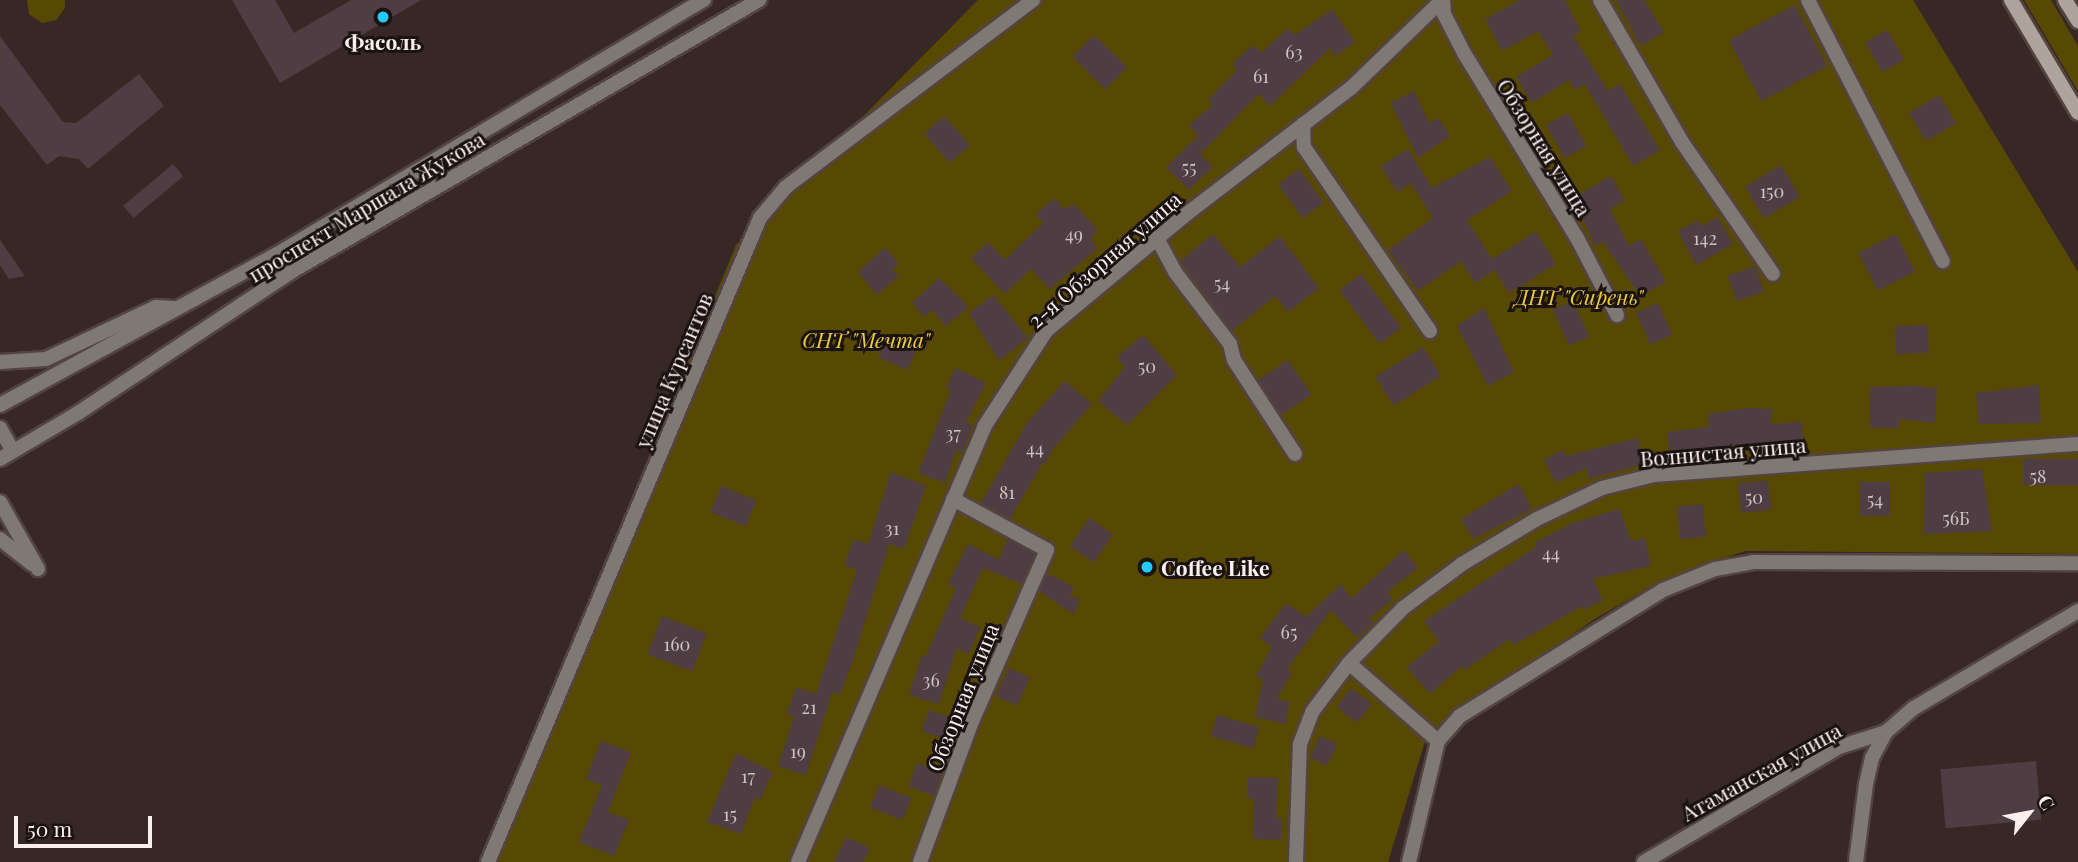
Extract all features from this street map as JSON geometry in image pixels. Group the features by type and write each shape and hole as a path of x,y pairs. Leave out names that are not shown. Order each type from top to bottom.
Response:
{"street":[{"name":"проспект Маршала Жукова","path":"0,405 296,243 704,0"},
{"name":"проспект Маршала Жукова","path":"0,459 294,270 759,0"},
{"name":"улица Курсантов","path":"488,862 760,218 786,187 1034,0"},
{"name":"2-я Обзорная улица","path":"798,862 984,427 1046,331 1157,238 1351,88 1443,0"},
{"name":"Обзорная улица","path":"1443,0 1444,14 1464,53 1577,238 1617,315"},
{"path":"1600,0 1682,142 1773,274"},
{"path":"1808,0 1943,261"},
{"path":"2011,0 2078,113"},
{"path":"2065,0 2078,21"},
{"path":"1303,124 1304,147 1405,301 1430,331"},
{"path":"1157,238 1175,272 1230,344 1234,360 1295,454"},
{"path":"0,362 46,359 156,307 175,308"},
{"path":"0,428 13,451"},
{"name":"Волнистая улица","path":"1296,862 1300,744 1312,712 1349,663 1403,608 1462,564 1536,519 1602,488 1654,475 2078,444"},
{"name":"Обзорная улица","path":"920,862 971,724 1047,550 953,499"},
{"path":"0,502 38,569 0,539"},
{"path":"1409,862 1438,741 1471,709 1664,590 1715,569 1753,562 2078,563"},
{"name":"Атаманская улица","path":"1644,862 1839,747 1886,732 1914,708 2078,611"},
{"path":"1349,663 1438,741"},
{"path":"1856,862 1866,783 1872,758 1886,732"}],"green space":[{"path":"27,0 65,0 65,8 56,20 42,23 29,14"},
{"name":"ДНТ \"Сирень\"","path":"978,0 1913,0 2078,272 2078,554 1745,551 1662,580 1593,620 1426,738 1388,862 482,862 736,245"},
{"path":"2024,0 2051,0 2078,46 2078,91"}],"building":[{"path":"232,0 275,0 294,33 351,0 421,0 280,83"},
{"path":"1520,0 1565,0 1581,32 1573,36 1608,91 1620,84 1660,150 1633,166 1585,84 1575,90 1569,80 1532,103 1516,77 1553,55 1538,31 1502,51 1485,19"},
{"path":"1616,0 1644,0 1664,32 1641,46"},
{"path":"1795,5 1827,66 1761,101 1729,40"},
{"path":"1332,9 1355,42 1336,56 1330,48 1270,106 1259,94 1200,154 1213,167 1189,190 1166,167 1198,136 1189,125 1213,105 1208,100 1237,70 1232,64 1253,45 1261,53 1288,28 1295,35"},
{"path":"1887,30 1904,59 1882,72 1865,42"},
{"path":"1094,35 1127,67 1106,89 1072,57"},
{"path":"0,36 63,122 76,123 139,74 164,106 88,169 79,159 59,156 47,165 0,105"},
{"path":"1414,91 1429,123 1438,118 1450,136 1418,158 1391,103"},
{"path":"1939,95 1956,123 1926,141 1909,113"},
{"path":"1568,113 1586,146 1565,158 1546,125"},
{"path":"944,116 970,145 950,163 924,134"},
{"path":"1408,149 1432,188 1490,157 1512,191 1467,220 1492,259 1536,232 1556,264 1509,293 1495,270 1475,283 1461,261 1418,291 1388,250 1433,218 1411,183 1397,192 1381,166"},
{"path":"173,164 183,176 133,218 123,206"},
{"path":"1781,165 1800,197 1764,218 1745,187"},
{"path":"1299,169 1324,203 1303,218 1278,184"},
{"path":"1611,176 1625,201 1610,209 1629,246 1641,239 1666,282 1640,296 1603,242 1595,246 1573,198"},
{"path":"1055,198 1064,209 1074,204 1097,229 1091,240 1098,248 1050,289 1031,269 1005,294 971,258 988,242 1005,260 1043,223 1036,214"},
{"path":"1718,217 1733,244 1696,265 1678,231 1698,220 1701,226"},
{"path":"1213,234 1240,267 1280,236 1319,288 1288,312 1275,296 1232,331 1180,261"},
{"path":"1896,234 1915,271 1878,290 1859,253"},
{"path":"0,240 25,276 9,279 0,265"},
{"path":"885,248 899,263 892,269 899,276 877,295 858,272"},
{"path":"1755,266 1764,291 1737,301 1728,276"},
{"path":"1361,274 1401,328 1380,344 1339,290"},
{"path":"939,278 969,307 945,326 932,310 924,317 912,303"},
{"path":"993,295 1028,338 999,361 969,313"},
{"path":"1573,301 1589,337 1569,346 1553,310"},
{"path":"1658,303 1672,335 1650,345 1636,313"},
{"path":"1484,308 1514,372 1488,386 1457,326"},
{"path":"1928,325 1929,353 1896,354 1895,326"},
{"path":"888,335 917,348 907,370 878,357"},
{"path":"1143,335 1177,375 1127,425 1098,401 1125,367 1117,357"},
{"path":"1423,347 1441,376 1394,406 1376,377"},
{"path":"1288,360 1311,395 1282,415 1258,380"},
{"path":"956,368 986,383 966,422 973,425 962,453 956,450 945,483 918,473 951,390 946,387"},
{"path":"1065,381 1092,404 1052,450 1045,464 1043,462 1010,519 981,503 1027,423"},
{"path":"2039,385 2041,423 1979,424 1976,393"},
{"path":"1870,387 1937,388 1935,423 1899,419 1899,428 1870,428"},
{"path":"1747,408 1772,409 1771,424 1802,422 1803,454 1782,455 1782,446 1731,446 1689,450 1690,458 1671,461 1667,432 1709,427 1708,414"},
{"path":"1638,438 1644,464 1589,479 1586,468 1556,483 1544,460 1563,450 1566,456"},
{"path":"2023,459 2078,459 2078,485 2023,485"},
{"path":"1982,469 1992,531 1924,534 1925,473"},
{"path":"891,472 926,486 904,549 889,544 854,657 840,695 832,692 806,775 778,766 794,717 787,715 796,687 816,694 857,570 844,565 854,539 868,544"},
{"path":"1768,480 1771,510 1741,513 1738,483"},
{"path":"1860,482 1890,482 1890,516 1860,516"},
{"path":"1519,484 1532,509 1473,539 1461,519"},
{"path":"721,486 756,500 746,526 711,512"},
{"path":"1703,504 1706,537 1680,539 1677,506"},
{"path":"1619,509 1631,541 1645,538 1651,566 1593,579 1603,600 1584,610 1583,606 1513,645 1510,639 1464,670 1462,666 1430,694 1407,667 1439,641 1424,621 1536,547 1534,543 1572,523"},
{"path":"1089,518 1113,534 1094,562 1070,546"},
{"path":"1007,539 1035,554 1022,584 983,568 960,618 980,627 969,654 957,648 939,704 909,695 922,655 926,656 956,588 948,585 968,544 999,560"},
{"path":"1404,550 1418,568 1387,592 1393,599 1369,619 1373,623 1357,638 1331,610 1287,669 1292,672 1277,699 1290,702 1285,724 1255,717 1263,680 1256,676 1272,647 1260,638 1286,603 1306,617 1341,584 1351,599"},
{"path":"1047,573 1074,587 1070,595 1080,600 1073,614 1039,591"},
{"path":"662,616 707,633 692,671 647,654"},
{"path":"1009,668 1030,678 1017,706 996,696"},
{"path":"1351,688 1372,704 1357,723 1337,707"},
{"path":"929,710 959,721 952,742 921,731"},
{"path":"1217,715 1259,727 1253,748 1211,736"},
{"path":"1320,736 1337,744 1327,766 1310,758"},
{"path":"601,741 631,752 608,812 629,820 614,856 579,842 602,785 586,779"},
{"path":"736,753 773,772 760,800 755,797 741,834 707,822"},
{"path":"2036,761 2041,820 1946,828 1940,769"},
{"path":"917,763 942,772 934,796 908,786"},
{"path":"1248,777 1278,778 1276,818 1282,819 1281,840 1253,839 1254,799 1247,798"},
{"path":"879,785 911,798 902,820 870,807"},
{"path":"846,837 870,848 863,862 834,862"}],"place":[{"name":"Фасоль","path":"383,17"},
{"name":"Coffee Like","path":"1147,567"}],"park label":[{"name":"СНТ \"Мечта\"","path":"866,339"}]}
